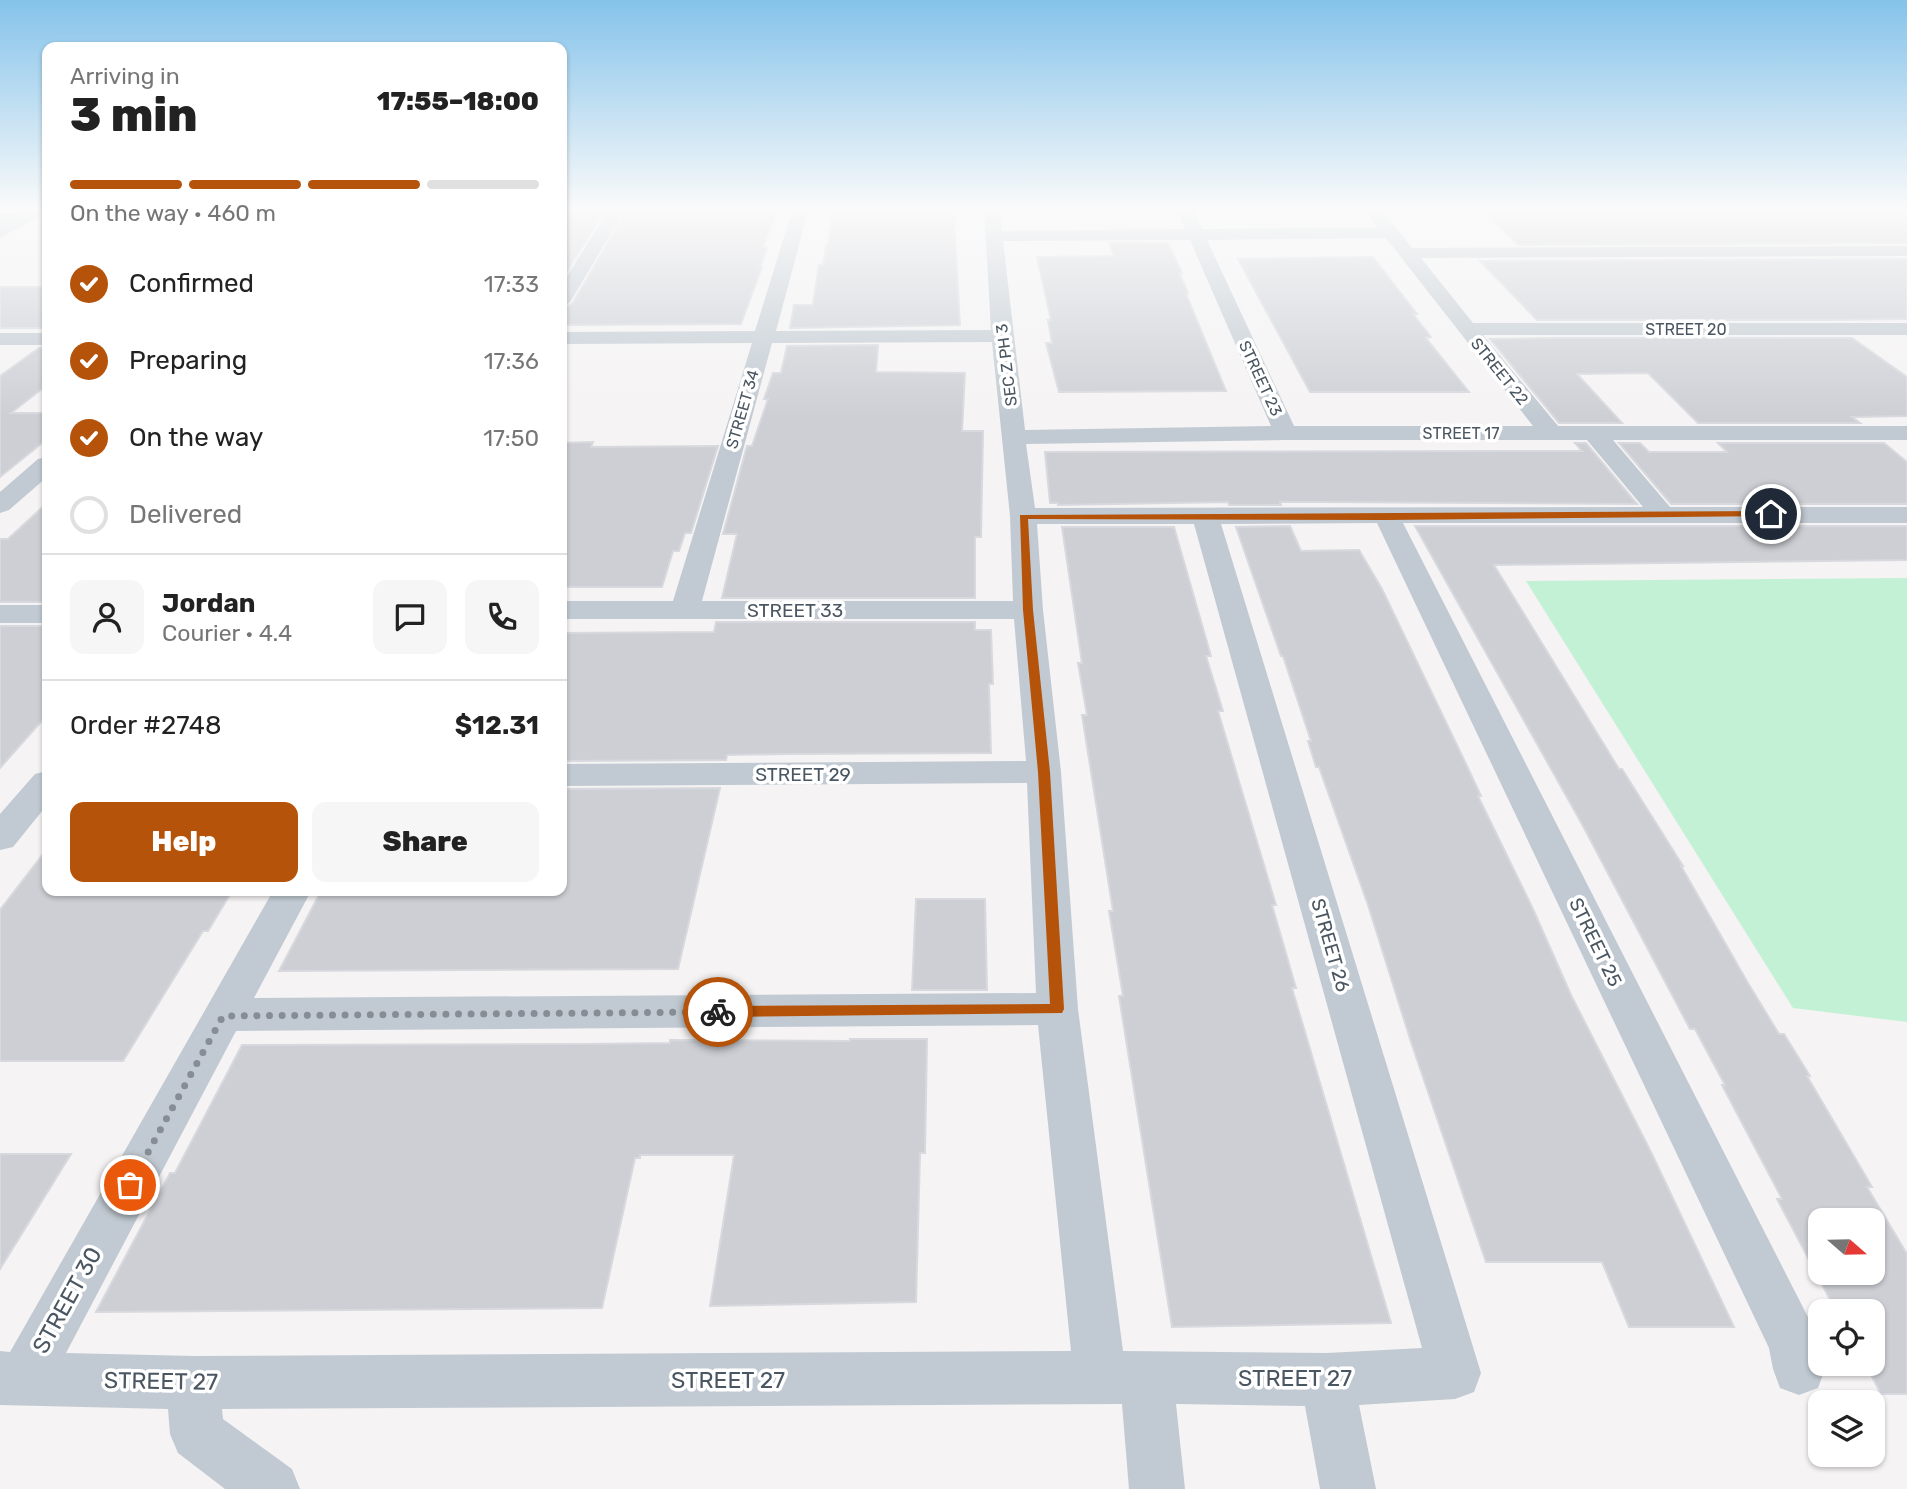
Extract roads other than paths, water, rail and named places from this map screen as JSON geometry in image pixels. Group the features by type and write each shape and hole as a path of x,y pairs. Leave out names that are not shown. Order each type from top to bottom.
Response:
{"street":[{"name":"STREET 34","path":"685,610 781,277"},
{"name":"SEC Z PH 3","path":"997,277 1023,516 1028,610 1044,772 1057,1009 1124,1377 1157,1489"},
{"name":"STREET 23","path":"1215,277 1286,433"},
{"name":"STREET 22","path":"1425,277 1551,433"},
{"name":"STREET 20","path":"1466,329 1907,329"},
{"path":"567,338 1002,336"},
{"path":"0,339 38,339"},
{"path":"0,359 38,339"},
{"name":"STREET 17","path":"1015,437 1286,433 1907,433"},
{"path":"1594,433 1662,514"},
{"path":"0,505 42,468"},
{"path":"1023,516 1206,518 1907,514"},
{"name":"STREET 25","path":"1387,517 1795,1345 1799,1369"},
{"name":"STREET 26","path":"1206,518 1455,1373"},
{"name":"STREET 33","path":"567,610 1028,610"},
{"path":"0,614 42,614"},
{"name":"STREET 29","path":"567,775 1044,772"},
{"path":"0,838 42,788"},
{"name":"STREET 30","path":"12,1378 223,1016 289,896"},
{"path":"223,1016 1057,1009"},
{"name":"STREET 27","path":"12,1378 193,1383 1124,1377 1326,1380 1455,1373"},
{"path":"1326,1380 1348,1489"},
{"path":"193,1383 197,1434 272,1489"}]}
